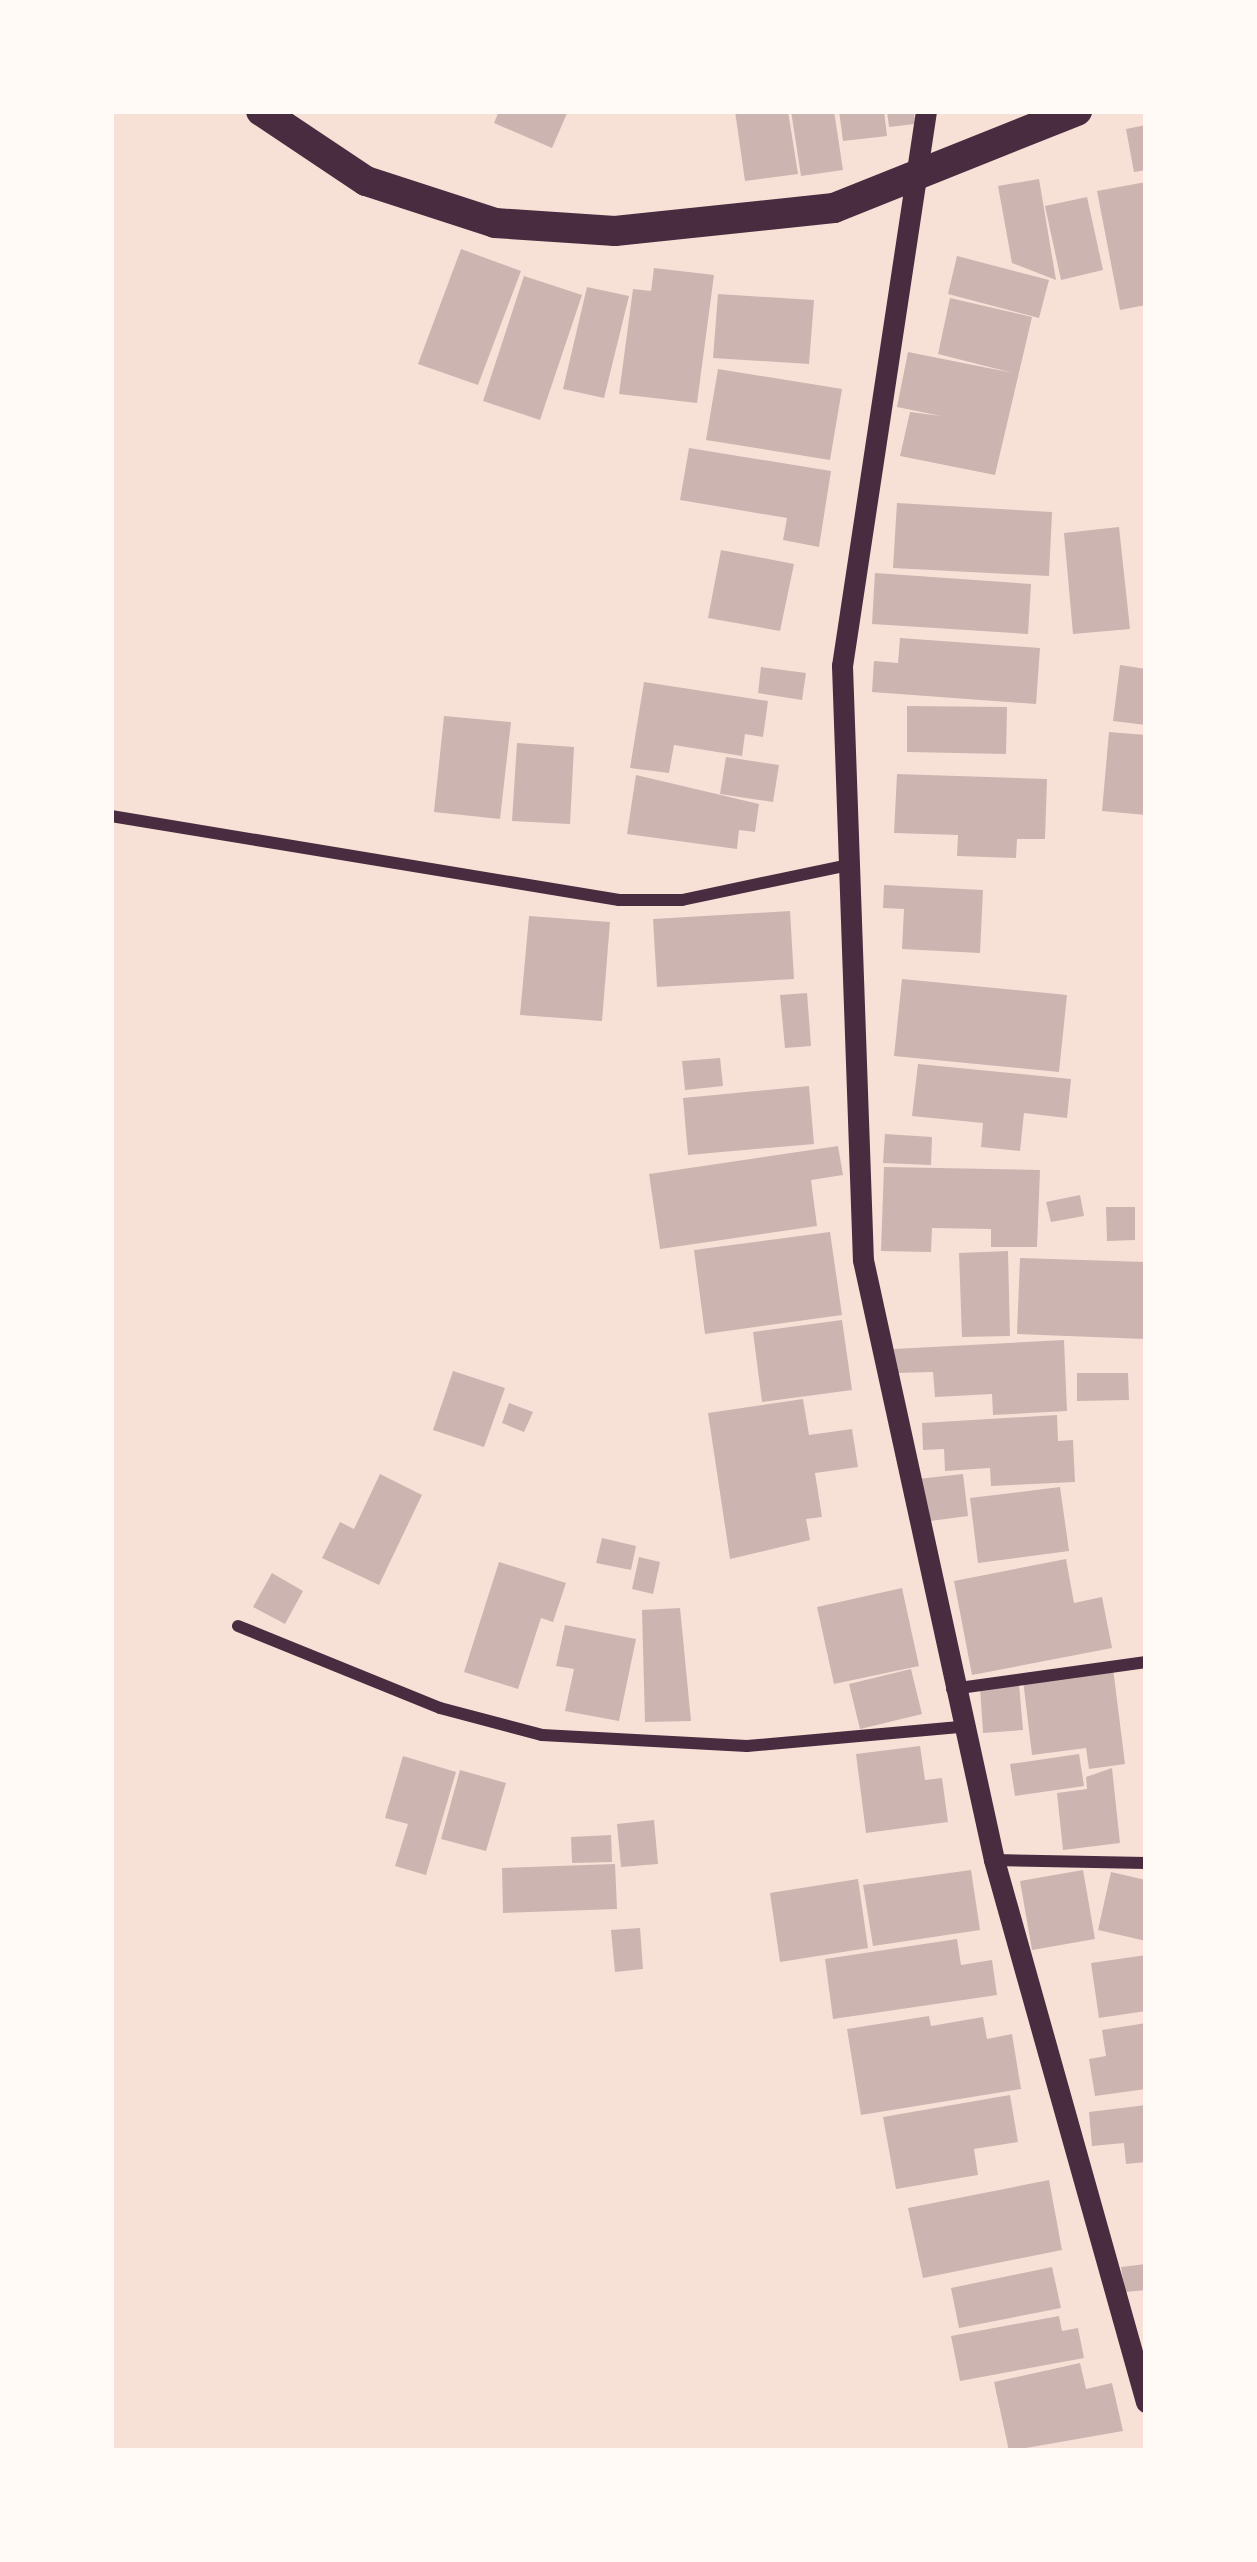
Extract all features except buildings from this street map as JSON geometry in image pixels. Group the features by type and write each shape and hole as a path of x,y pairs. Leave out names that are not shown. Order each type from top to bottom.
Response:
{"highway":[{"path":"261,111 366,181 495,223 747,224 834,208 1078,111"}],"street":[{"path":"926,111 851,557 839,740 872,1334 994,1860 1146,2399"},
{"path":"111,816 619,900 682,900 844,866"},
{"path":"238,1626 440,1708 542,1735 706,1747 962,1727"},
{"path":"952,1689 1146,1662"},
{"path":"994,1860 1146,1863"}]}
